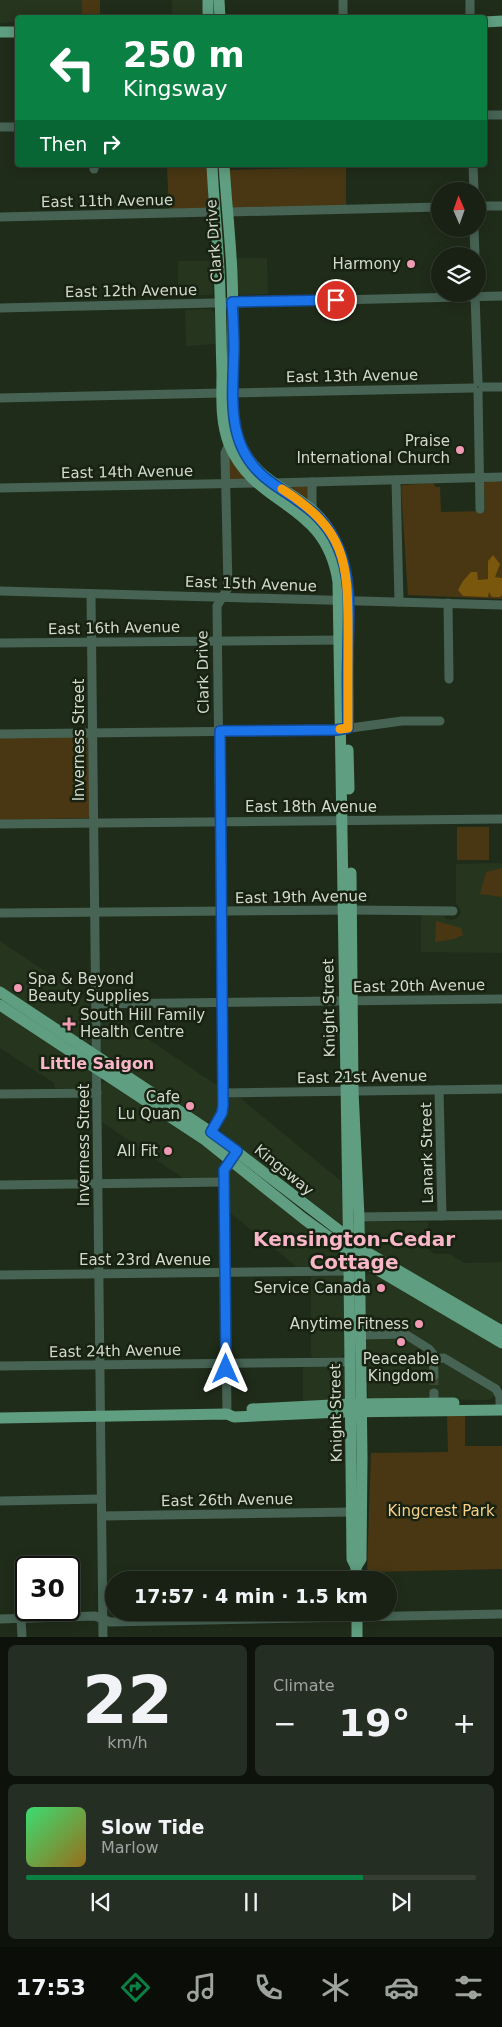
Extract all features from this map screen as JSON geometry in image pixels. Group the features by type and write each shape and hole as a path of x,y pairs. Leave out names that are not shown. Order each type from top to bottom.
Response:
{"main road":[{"path":"208,0 208,15"},
{"path":"219,0 220,15"},
{"path":"487,22 502,21"},
{"path":"0,32 15,32"},
{"name":"Clark Drive","path":"212,167 227,393 234,425 242,448 260,473 272,483"},
{"name":"Clark Drive","path":"224,167 232,302 227,393 223,419 230,444 240,463 255,482"},
{"name":"Knight Street","path":"255,482 299,513 325,540 344,601"},
{"name":"Knight Street","path":"272,483 312,510 326,526 338,546 346,569 344,601 344,728 349,1239 359,1259 361,1335 352,1512 352,1559 356,1571"},
{"name":"Kingsway","path":"0,992 96,1056 349,1239"},
{"name":"Kingsway","path":"0,1004 97,1069 208,1136"},
{"name":"Knight Street","path":"349,1091 359,1217 349,1271 350,1362 356,1408 361,1559 356,1567"},
{"name":"Kingsway","path":"234,1155 304,1219 502,1331"},
{"path":"359,1259 502,1343"},
{"path":"0,1418 226,1414 234,1417 356,1408 434,1398 501,1407"},
{"path":"356,1408 501,1407"},
{"path":"357,1621 357,1637"}],"street":[{"path":"343,0 343,15"},
{"path":"470,0 470,15"},
{"path":"487,115 502,115"},
{"path":"0,127 15,127"},
{"path":"473,167 474,182"},
{"path":"486,206 502,206"},
{"path":"228,212 431,207"},
{"name":"East 11th Avenue","path":"0,217 214,212"},
{"name":"East 12th Avenue","path":"486,295 502,296"},
{"name":"East 12th Avenue","path":"0,308 431,296"},
{"path":"476,302 480,509"},
{"name":"East 13th Avenue","path":"0,398 502,386"},
{"name":"Clark Drive","path":"208,1136 222,1113 223,1093 217,606 228,588 225,453 230,444"},
{"path":"272,483 502,477"},
{"path":"396,480 399,602"},
{"name":"East 14th Avenue","path":"0,488 255,482"},
{"path":"312,482 312,510"},
{"name":"East 15th Avenue","path":"0,591 502,605"},
{"name":"Inverness Street","path":"91,594 103,1637"},
{"path":"448,603 449,679"},
{"name":"East 16th Avenue","path":"0,643 344,640"},
{"path":"0,734 344,728 402,721 440,721"},
{"name":"East 18th Avenue","path":"0,824 502,819"},
{"name":"East 19th Avenue","path":"0,913 453,911"},
{"name":"East 20th Avenue","path":"96,1004 502,999"},
{"name":"East 21st Avenue","path":"223,1093 502,1089"},
{"name":"Lanark Street","path":"440,1090 442,1216"},
{"path":"0,1094 97,1093"},
{"path":"226,1414 224,1169 234,1155"},
{"path":"0,1185 224,1182"},
{"path":"359,1217 502,1215"},
{"name":"East 23rd Avenue","path":"0,1275 349,1271"},
{"path":"361,1335 405,1334 429,1349 433,1354 434,1376"},
{"path":"433,1359 444,1358 496,1389 499,1393 501,1407"},
{"name":"East 24th Avenue","path":"0,1366 350,1362"},
{"path":"0,1501 101,1499"},
{"name":"East 26th Avenue","path":"102,1516 352,1512"},
{"path":"397,1615 502,1614"},
{"path":"80,1616 95,1616 103,1619"},
{"path":"0,1619 15,1618"},
{"path":"22,1621 22,1637"},
{"path":"108,1621 145,1621"}],"shaded area":[{"path":"0,0 93,0 93,15 15,15 15,22 0,23"},
{"path":"172,0 203,0 202,13 199,15 172,15"},
{"path":"267,258 268,294 242,295 238,293 236,259"},
{"path":"178,261 212,261 213,294 178,296"},
{"path":"210,309 215,313 216,344 186,346 185,310"},
{"path":"493,555 500,564 495,577 502,578 502,595 500,597 492,597 489,592 488,597 463,596 458,590 471,572 477,572 478,580 488,579 488,561"},
{"path":"502,863 502,953 421,952 421,913 443,915 446,919 452,920 461,913 456,903 456,864"},
{"path":"0,941 90,1001 91,1043 87,1044 0,986"},
{"path":"0,1010 93,1072 93,1087 90,1089 55,1088 54,1083 0,1048"},
{"path":"108,1012 218,1086 217,1110 211,1121 206,1123 102,1054 100,1051 100,1016"},
{"path":"104,1081 220,1157 223,1161 218,1178 183,1178 102,1122 101,1085"},
{"path":"232,1097 240,1098 341,1181 343,1221 341,1224 221,1133 220,1126 227,1113 229,1099"},
{"path":"231,1168 341,1254 344,1259 342,1265 297,1267 229,1212 229,1178 227,1175 228,1169"},
{"path":"367,1222 428,1222 428,1248 434,1254 450,1254 464,1263 502,1262 502,1326 368,1247 364,1241 365,1224"},
{"path":"341,1274 344,1279 344,1354 341,1357 313,1357 311,1354 311,1276 334,1276"},
{"path":"373,1274 502,1349 502,1385 494,1393 493,1397 488,1400 373,1399 368,1397 365,1277"},
{"path":"341,1366 344,1369 344,1397 338,1400 303,1401 303,1367"}],"green space":[{"path":"82,0 100,0 100,15 82,15"},
{"path":"167,167 207,167 209,206 207,208 169,210"},
{"path":"346,167 346,206 233,207 229,170"},
{"path":"229,455 244,477 244,479 230,479"},
{"path":"492,480 502,482 502,599 408,595 402,485 433,483 436,487 440,487 441,512 485,511 484,483"},
{"path":"287,486 308,486 308,502"},
{"path":"0,737 88,737 90,815 88,818 0,820"},
{"path":"457,827 489,827 489,860 457,860"},
{"path":"502,868 502,897 480,894 486,872"},
{"path":"436,921 461,928 463,935 454,939 435,942"},
{"name":"Kingcrest Park","path":"447,1414 465,1414 465,1446 502,1446 502,1569 367,1571 371,1453 448,1452"}],"tunnel":[{"path":"434,1376 434,1393"}],"slow traffic":[{"path":"282,489 312,510 318,517 333,536 346,569 348,593 348,728 340,729"}],"place":[{"name":"Harmony","path":"411,264"},
{"name":"Praise International Church","path":"460,450"},
{"name":"Spa & Beyond Beauty Supplies","path":"18,988"},
{"name":"South Hill Family Health Centre","path":"69,1024"},
{"name":"Cafe Lu Quan","path":"190,1106"},
{"name":"All Fit","path":"168,1151"},
{"name":"Service Canada","path":"381,1288"},
{"name":"Anytime Fitness","path":"419,1324"},
{"name":"Peaceable Kingdom","path":"401,1342"}],"district":[{"name":"Little Saigon","path":"97,1063"},
{"name":"Kensington-Cedar Cottage","path":"354,1250"}],"route":[{"path":"226,1369 224,1169 237,1151 211,1132 222,1113 223,1105 220,731 336,730 348,728 348,593 346,569 333,536 312,510 265,478 242,448 233,417 234,347 232,302 336,300"}]}
